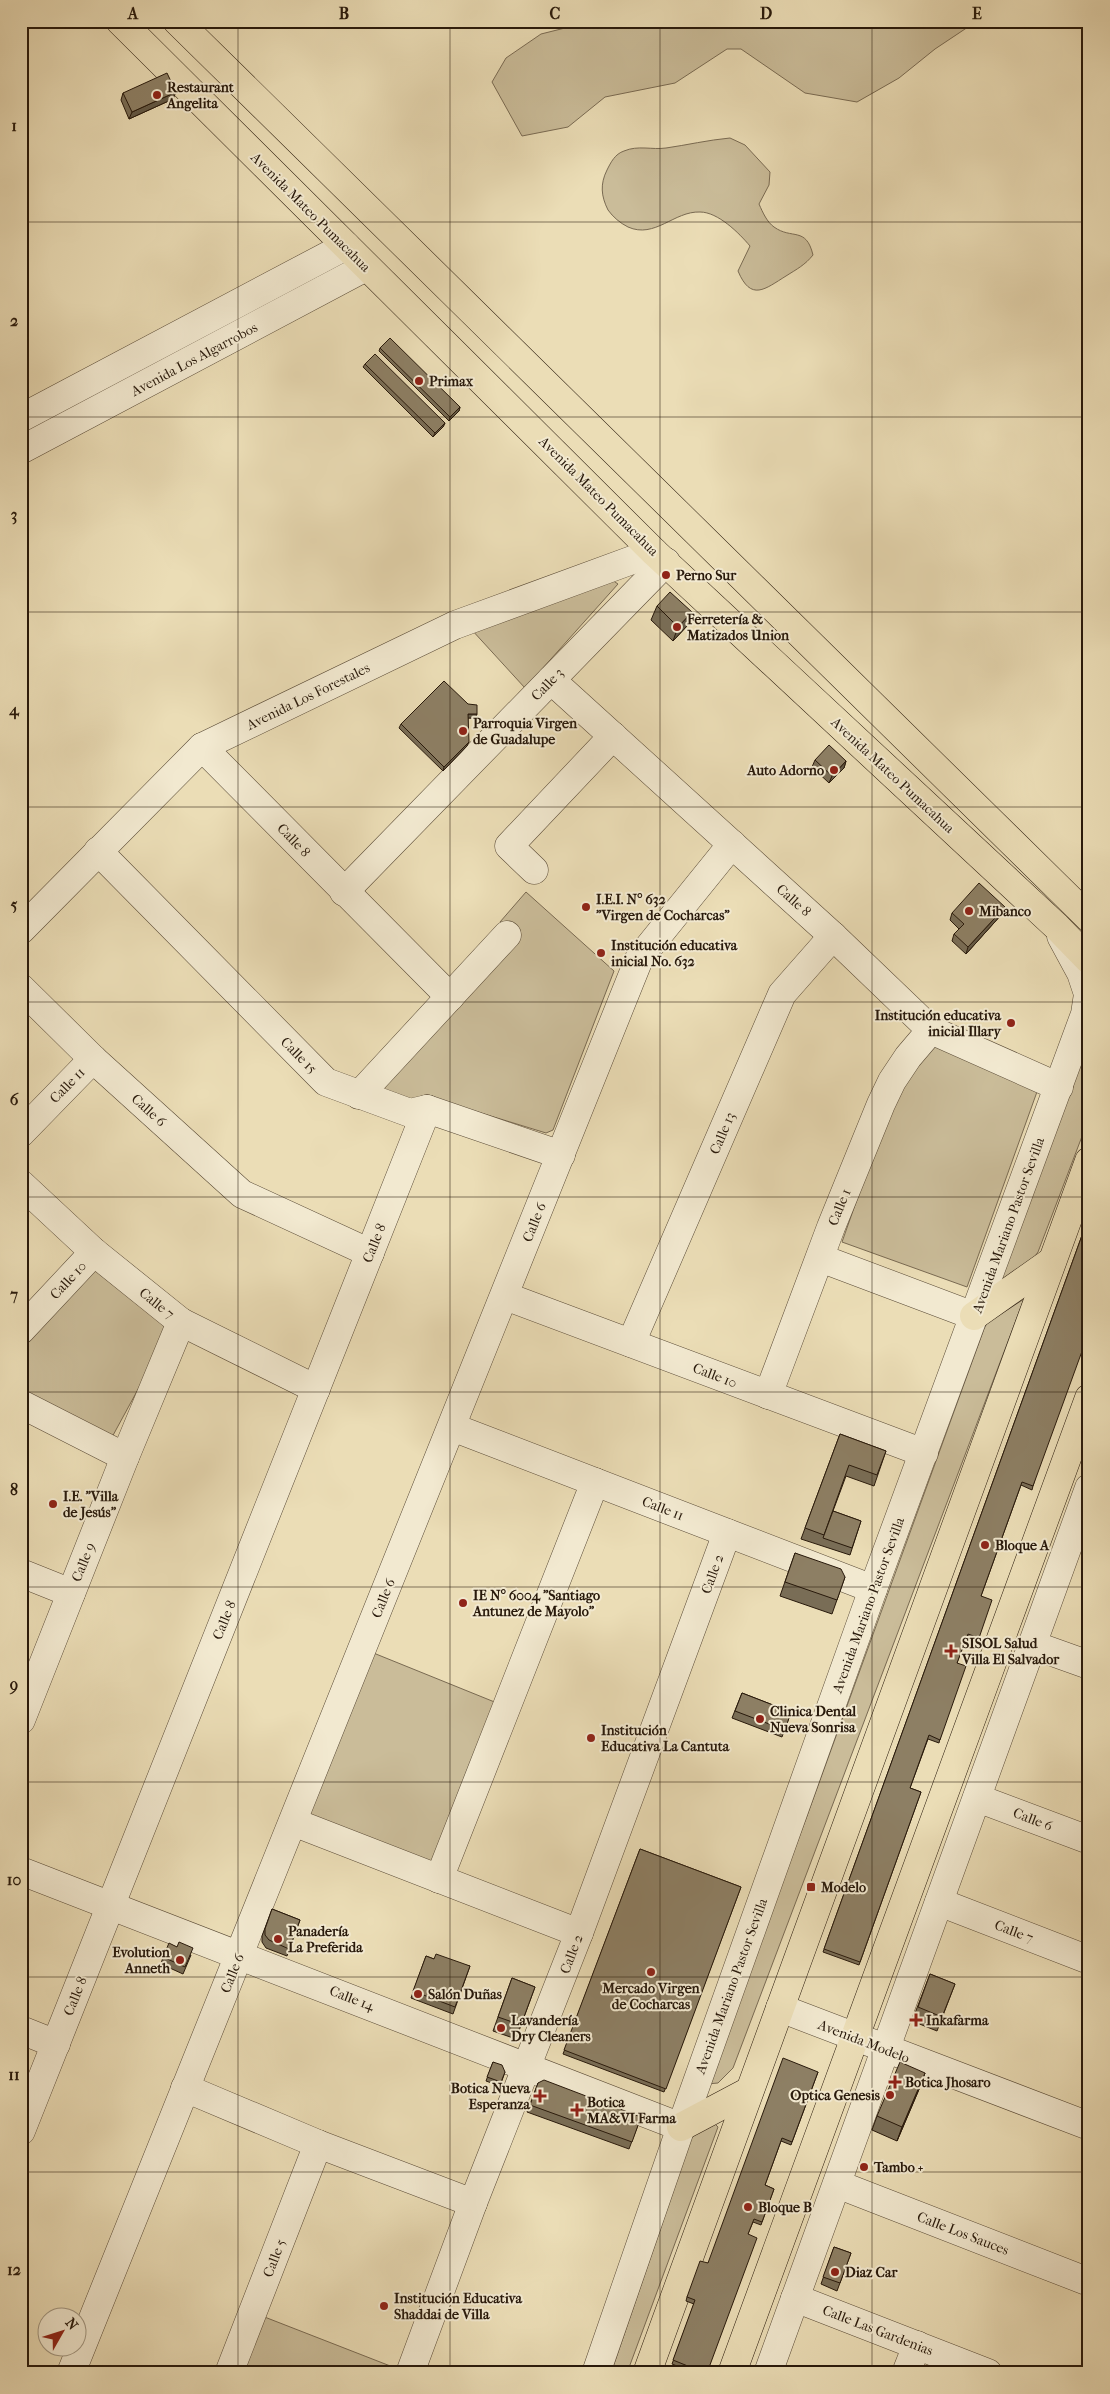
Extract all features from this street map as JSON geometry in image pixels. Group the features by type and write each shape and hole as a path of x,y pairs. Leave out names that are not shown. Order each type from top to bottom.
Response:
{"main road":[{"name":"Avenida Mateo Pumacahua","path":"120,21 660,557 1056,926 1089,960"},
{"path":"177,21 1089,918"},
{"path":"647,2373 1089,1161"},
{"path":"974,1316 1052,1261"},
{"path":"732,2373 1089,1398"},
{"path":"681,2128 749,2091"}],"street":[{"name":"Avenida Los Algarrobos","path":"21,418 346,246"},
{"name":"Avenida Los Algarrobos","path":"21,450 366,267"},
{"name":"Calle 3","path":"344,892 551,680 660,557"},
{"name":"Avenida Los Forestales","path":"21,930 202,747 455,626 660,557"},
{"name":"Calle 8","path":"551,680 834,936 931,1030 1059,1087"},
{"path":"534,870 510,846 612,736"},
{"name":"Calle 8","path":"202,747 450,997"},
{"name":"Calle 6","path":"71,2373 639,959 732,844"},
{"name":"Calle 15","path":"98,851 326,1082 410,1113 427,1109 561,1155"},
{"name":"Avenida Mariano Pastor Sevilla","path":"596,2373 873,1589 1085,1014 1088,994 1081,973 1056,926"},
{"path":"359,1094 507,935"},
{"name":"Calle 13","path":"631,1343 782,994 834,936"},
{"name":"Calle 6","path":"21,988 93,1058 242,1194 370,1253"},
{"name":"Calle 1","path":"768,1395 820,1258 892,1081 908,1057 931,1030"},
{"name":"Calle 11","path":"21,1133 93,1058"},
{"name":"Calle 8","path":"21,2131 427,1109"},
{"name":"Calle 7","path":"21,1184 94,1252 181,1322 316,1389"},
{"name":"Calle 10","path":"21,1330 94,1252"},
{"path":"820,1258 974,1316"},
{"name":"Calle 10","path":"505,1296 924,1453"},
{"name":"Calle 9","path":"21,1720 124,1457 181,1322"},
{"path":"21,1404 124,1457"},
{"name":"Calle 11","path":"452,1427 873,1589"},
{"path":"439,1879 595,1482"},
{"path":"768,2373 1033,1644 1083,1527 1089,1488"},
{"name":"Calle 2","path":"410,2373 579,1933 727,1533"},
{"path":"21,1573 71,1593"},
{"path":"1033,1644 1089,1665"},
{"name":"Calle 6","path":"977,1798 1089,1840"},
{"path":"293,1822 579,1933"},
{"name":"Calle 14","path":"21,1871 111,1904 681,2128"},
{"name":"Calle 7","path":"939,1902 1089,1960"},
{"name":"Avenida Modelo","path":"782,2001 888,2041 1089,2106"},
{"path":"21,2030 56,2044"},
{"name":"Avenida Modelo","path":"888,2041 1089,2126"},
{"path":"185,2088 318,2144 474,2203"},
{"name":"Calle 5","path":"229,2373 318,2144"},
{"name":"Calle Los Sauces","path":"837,2184 1089,2282"},
{"name":"Calle Las Gardenias","path":"795,2298 988,2373"},
{"path":"906,2373 917,2345"}],"shaded area":[{"path":"593,21 977,21 935,49 899,78 857,102 805,93 741,49 727,49 675,83 605,97 568,127 522,136 492,82 506,58 541,34"},
{"path":"730,138 745,145 770,172 769,185 759,204 767,220 781,231 798,235 806,240 813,255 797,269 759,290 753,290 748,287 738,271 750,246 721,219 707,213 691,213 647,230 638,230 622,224 614,217 608,210 603,195 602,185 605,175 610,164 621,152 634,148 666,148"},
{"path":"609,578 618,584 525,688 471,629"},
{"path":"526,892 614,971 553,1130 546,1133 432,1098 407,1107 377,1092 517,937 500,922"},
{"path":"934,1040 1038,1089 967,1287 842,1242 891,1103"},
{"path":"1089,1040 1089,1118 1038,1252 1029,1264 992,1292"},
{"path":"101,1267 173,1325 111,1439 21,1399 21,1349 92,1268"},
{"path":"1024,1299 733,2068 718,2083 707,2084 807,1816 984,1329 987,1323"},
{"path":"371,1652 497,1703 432,1867 307,1816"},
{"path":"715,2124 718,2127 627,2373 611,2373 691,2139 694,2134"},
{"path":"262,2316 398,2369 397,2373 240,2373"}],"building":[{"path":"167,73 176,92 132,112 123,93"},
{"name":"Primax","path":"390,338 460,407 450,417 380,348"},
{"path":"375,354 445,423 435,433 365,364"},
{"path":"670,592 692,612 678,627 657,606"},
{"path":"444,681 468,704 477,705 477,714 468,714 469,742 444,767 401,724"},
{"path":"829,745 846,761 832,776 815,760"},
{"path":"979,883 1005,907 968,947 954,934 964,924 952,913"},
{"name":"SISOL Salud Villa El Salvador","path":"1089,1216 1089,1295 1084,1308 1089,1309 1089,1332 1033,1486 1022,1482 981,1596 992,1600 979,1638 968,1634 957,1663 966,1666 940,1740 929,1735 910,1788 921,1792 860,1962 824,1949"},
{"path":"840,1434 886,1451 877,1475 849,1465 824,1535 805,1528"},
{"path":"833,1511 861,1521 852,1548 823,1538"},
{"path":"795,1553 841,1569 845,1577 837,1600 785,1582"},
{"name":"Clinica Dental Nueva Sonrisa","path":"742,1693 791,1712 785,1730 735,1711"},
{"name":"Mercado Virgen de Cocharcas","path":"640,1849 741,1887 666,2089 564,2050"},
{"name":"Panadería La Preferida","path":"272,1909 300,1920 289,1949 269,1940 265,1935 265,1929"},
{"path":"179,1942 193,1948 185,1967 163,1957 169,1943 177,1947"},
{"path":"436,1954 470,1966 455,2007 413,1991 426,1956 434,1959"},
{"path":"930,1974 955,1984 942,2017 918,2007"},
{"path":"512,1978 535,1987 521,2025 498,2017"},
{"name":"Bloque B","path":"783,2058 818,2072 792,2142 782,2138 765,2185 774,2189 762,2222 754,2219 748,2234 757,2238 707,2373 705,2373 673,2360 695,2300 687,2297 700,2261 708,2263"},
{"path":"493,2062 502,2065 505,2072 501,2082 487,2077"},
{"path":"900,2062 925,2073 902,2127 877,2116"},
{"path":"544,2080 641,2117 632,2142 530,2105 538,2083"},
{"name":"Diaz Car","path":"834,2247 851,2253 840,2283 823,2277"}],"place":[{"name":"Restaurant Angelita","path":"157,95"},
{"name":"Primax","path":"419,381"},
{"name":"Perno Sur","path":"666,575"},
{"name":"Ferretería & Matizados Union","path":"677,627"},
{"name":"Parroquia Virgen de Guadalupe","path":"463,731"},
{"name":"Auto Adorno","path":"834,770"},
{"name":"I.E.I. N° 632 \"Virgen de Cocharcas\"","path":"586,907"},
{"name":"Mibanco","path":"969,911"},
{"name":"Institución educativa inicial No. 632","path":"601,953"},
{"name":"Institución educativa inicial Illary","path":"1011,1023"},
{"name":"I.E. \"Villa de Jesús\"","path":"53,1504"},
{"name":"Bloque A","path":"985,1545"},
{"name":"IE N° 6004 \"Santiago Antunez de Mayolo\"","path":"463,1603"},
{"name":"SISOL Salud Villa El Salvador","path":"951,1651"},
{"name":"Clinica Dental Nueva Sonrisa","path":"760,1719"},
{"name":"Institución Educativa La Cantuta","path":"591,1738"},
{"name":"Modelo","path":"811,1887"},
{"name":"Panadería La Preferida","path":"278,1939"},
{"name":"Evolution Anneth","path":"180,1960"},
{"name":"Mercado Virgen de Cocharcas","path":"651,1972"},
{"name":"Salón Duñas","path":"418,1994"},
{"name":"Inkafarma","path":"916,2020"},
{"name":"Lavandería Dry Cleaners","path":"501,2028"},
{"name":"Botica Jhosaro","path":"895,2082"},
{"name":"Optica Genesis","path":"890,2095"},
{"name":"Botica Nueva Esperanza","path":"540,2096"},
{"name":"Botica MA&VI Farma","path":"577,2110"},
{"name":"Tambo +","path":"864,2167"},
{"name":"Bloque B","path":"748,2207"},
{"name":"Diaz Car","path":"835,2272"},
{"name":"Institución Educativa Shaddai de Villa","path":"384,2306"}]}
